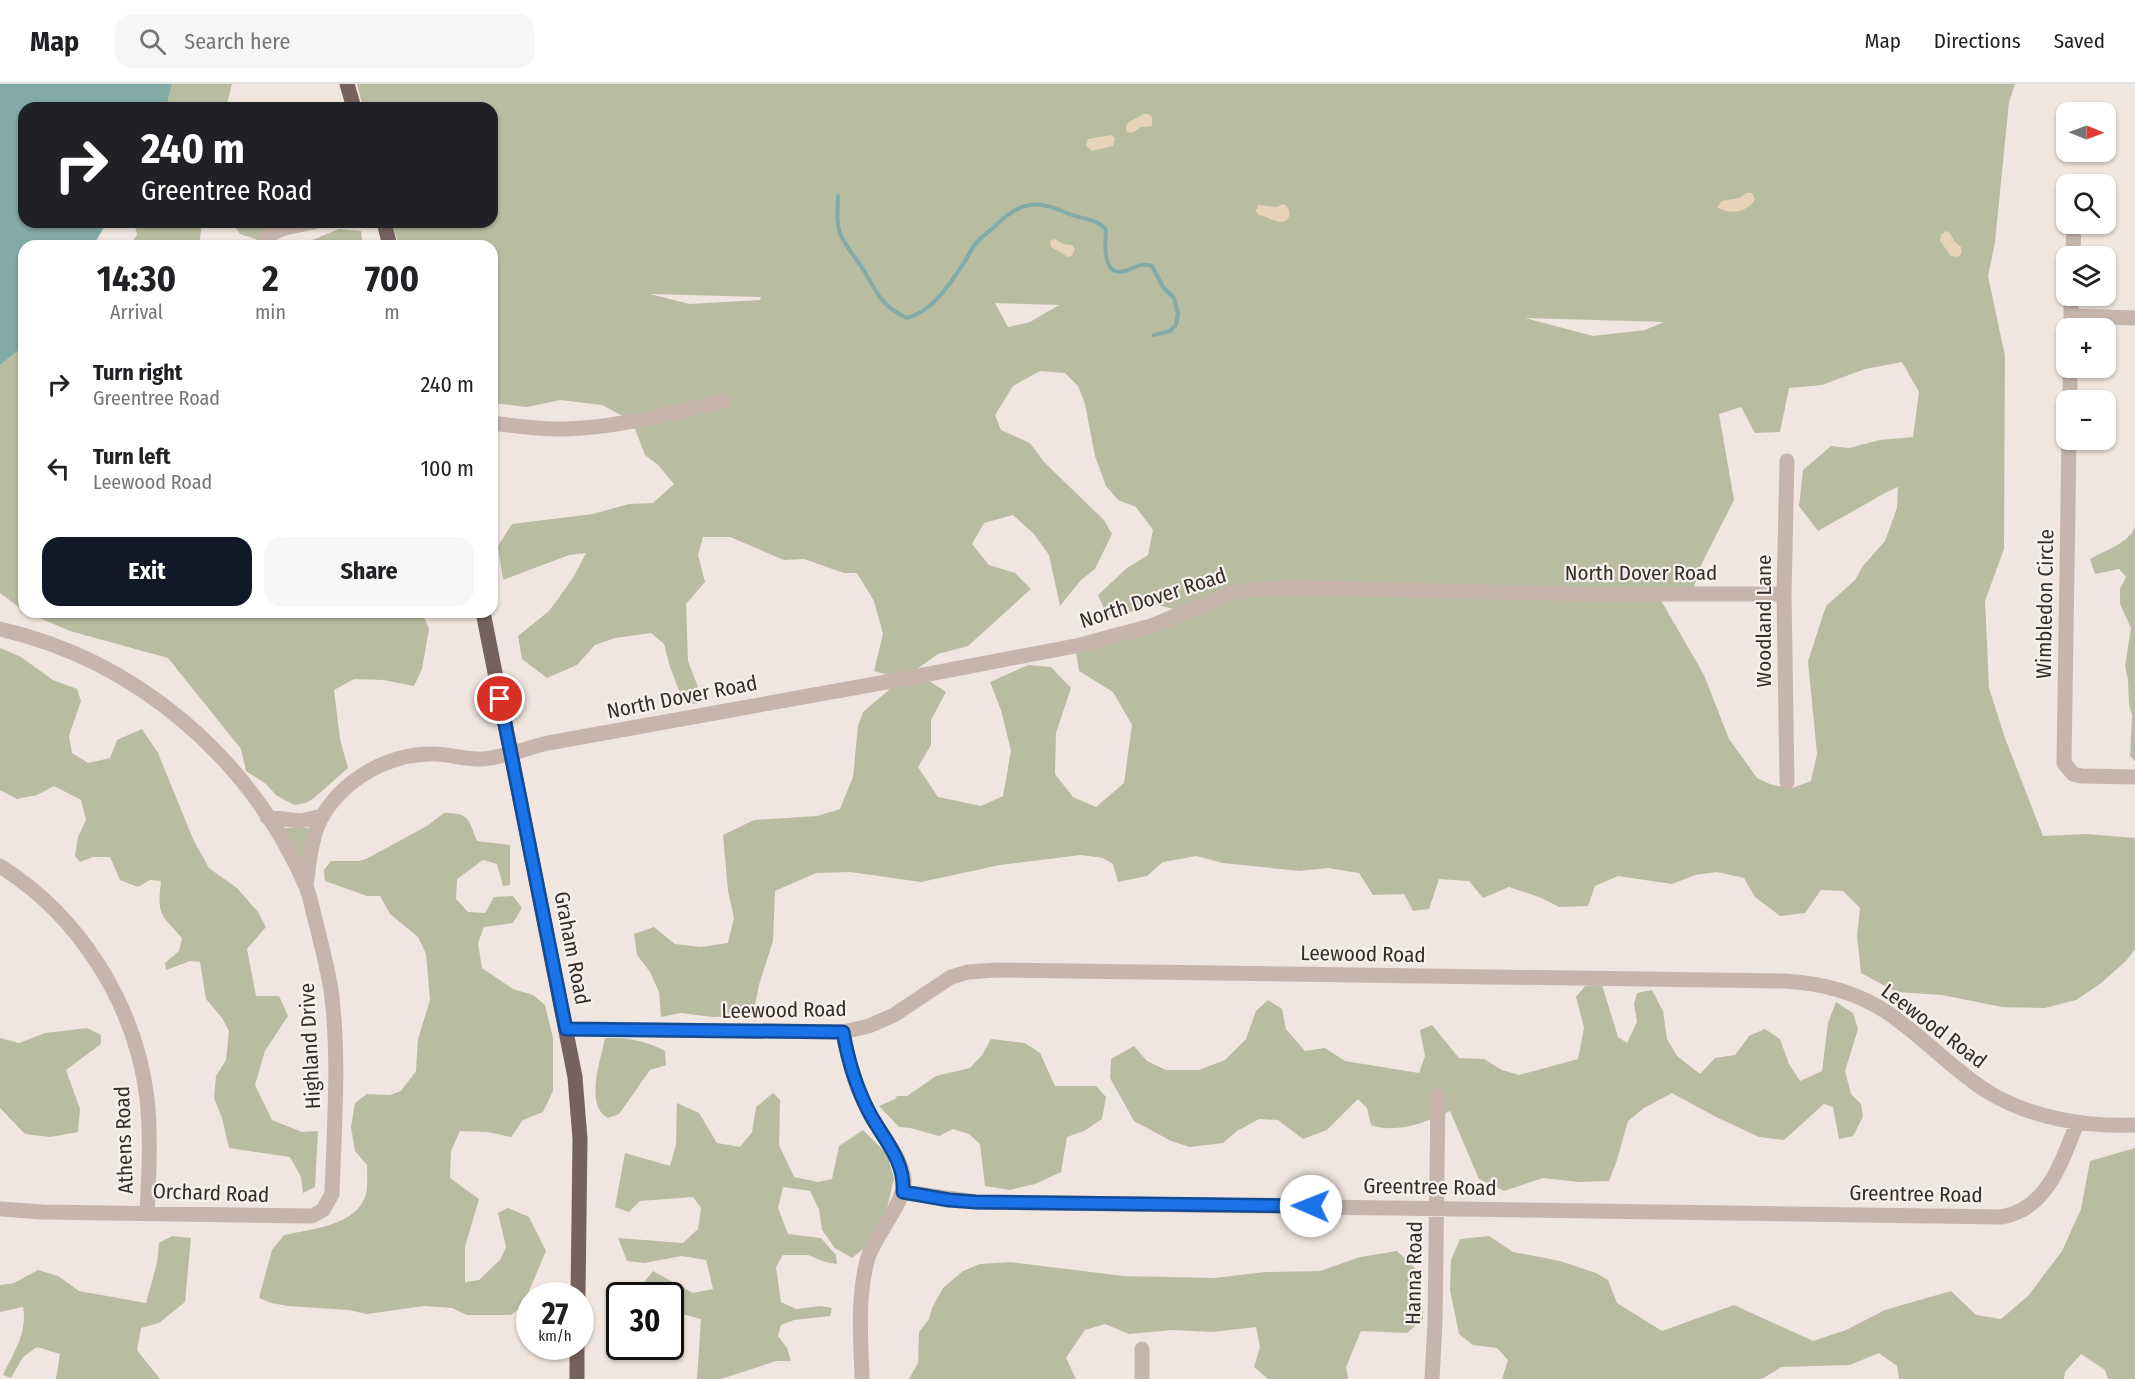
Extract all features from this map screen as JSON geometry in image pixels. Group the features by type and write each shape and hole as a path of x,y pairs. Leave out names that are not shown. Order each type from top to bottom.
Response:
{"main road":[{"path":"347,84 352,102"},
{"name":"Graham Road","path":"484,618 575,1077 580,1139 578,1282"},
{"path":"577,1360 577,1379"}],"street":[{"path":"265,240 268,235 289,228"},
{"path":"2116,319 2135,318"},
{"path":"498,424 539,429 583,428 654,416 724,400"},
{"name":"Wimbledon Circle","path":"2069,450 2063,758 2067,769 2081,777 2135,777"},
{"name":"Woodland Lane","path":"1787,461 1784,594 1787,782"},
{"name":"North Dover Road","path":"323,816 355,781 394,760 431,754 482,759 548,743 903,680 1080,645 1134,632 1223,596 1250,590 1316,588 1592,594 1784,594"},
{"name":"Highland Drive","path":"0,629 40,640 79,655 121,676 163,704 222,757 287,848 306,886 331,991 335,1053 332,1194 324,1210 312,1216"},
{"path":"267,817 300,821 323,816"},
{"path":"306,886 313,844 323,816"},
{"name":"Athens Road","path":"0,866 38,894 74,930 100,966 127,1020 139,1056 147,1100 149,1136 147,1212"},
{"name":"Leewood Road","path":"566,1029 843,1032 881,1022 905,1009 951,977 979,971 1051,970 1799,982 1841,990 1886,1012 1974,1083 2007,1102 2029,1111 2077,1123 2135,1125"},
{"path":"843,1032 853,1077 869,1113 901,1166 904,1179 903,1192 872,1245 866,1263 860,1306 862,1379"},
{"name":"Hanna Road","path":"1432,1379 1438,1096"},
{"name":"Greentree Road","path":"903,1192 976,1202 2001,1217 2022,1211 2043,1192 2060,1166 2077,1123"},
{"name":"Orchard Road","path":"0,1209 43,1212 312,1216"},
{"path":"1142,1349 1142,1379"}],"green space":[{"path":"172,84 232,84 228,102 168,102"},
{"path":"357,84 2015,84 2009,102 1995,242 1988,276 2005,356 2004,549 1985,601 1989,688 2005,738 2043,836 2087,834 2135,838 2135,949 2126,961 2100,984 2076,1000 2045,1008 2002,1007 1942,995 1896,992 1861,973 1857,936 1860,908 1843,891 1821,890 1805,913 1780,916 1755,897 1744,878 1717,872 1695,875 1672,884 1618,876 1595,886 1588,906 1559,907 1539,897 1509,887 1483,898 1469,881 1439,879 1429,909 1413,911 1404,894 1373,895 1359,873 1328,868 1300,871 1223,863 1196,856 1163,862 1147,876 1118,882 1113,864 1103,858 1081,855 1000,865 921,882 850,872 816,873 775,891 773,941 759,985 753,1016 713,1017 681,1013 661,1017 659,992 650,972 637,955 634,934 654,927 675,944 701,947 728,943 734,918 728,891 723,835 754,820 817,816 840,809 853,777 858,726 863,712 890,689 922,676 946,692 931,720 931,745 918,767 938,797 981,806 1003,796 1011,751 1001,710 990,682 1028,665 1051,667 1071,688 1056,733 1055,774 1073,797 1096,807 1124,783 1132,725 1113,692 1079,671 1075,646 1186,612 1153,604 1124,614 1107,616 1098,595 1127,568 1148,555 1153,530 1136,507 1118,500 1106,486 1095,456 1085,404 1078,386 1065,373 1040,371 1013,386 995,415 1001,430 1030,443 1044,462 1104,520 1112,534 1095,569 1081,580 1060,606 1049,555 1034,534 1013,515 984,523 972,544 989,565 1015,573 1031,589 968,646 938,654 903,679 874,671 883,634 874,601 857,573 844,573 804,559 784,560 730,537 703,537 698,555 705,582 686,604 688,661 698,687 698,704 684,703 664,644 651,633 615,638 595,645 577,665 547,678 522,659 518,636 549,611 573,578 586,553 569,555 503,580 498,546 512,524 593,514 629,504 653,503 674,484 658,465 645,455 632,421 602,405 560,400 527,407 498,404 498,240 397,240 394,228 498,228 498,102 362,102","holes":["650,294 761,297 760,300 689,304","995,303 1059,305 1030,322 1008,327","1525,318 1664,322 1645,330 1593,336","1902,362 1919,392 1913,437 1880,440 1849,448 1831,446 1803,470 1799,506 1818,531 1898,487 1897,508 1885,541 1863,566 1855,580 1826,606 1808,661 1817,754 1811,781 1792,788 1772,785 1757,778 1729,739 1704,675 1658,595 1693,590 1702,563 1734,500 1719,414 1741,407 1755,433 1780,432 1789,388 1822,385 1865,369"]},
{"path":"135,228 201,228 200,240 133,240 137,235"},
{"path":"236,228 273,228 258,240 240,234"},
{"path":"339,229 361,231 362,240 312,240"},
{"path":"18,351 18,606 0,593 0,365"},
{"path":"2135,526 2135,761 2130,756 2132,715 2125,666 2131,628 2120,604 2120,589 2126,577 2119,569 2095,574 2090,559 2123,541"},
{"path":"40,618 424,618 429,629 422,669 414,686 383,680 354,679 334,690 340,739 348,768 314,798 306,803 294,805 276,795 266,784 246,771 241,749 168,658 70,631"},
{"path":"0,648 21,657 53,680 77,689 81,701 69,736 72,753 88,763 110,758 117,740 142,729 158,753 193,839 209,868 237,888 258,912 266,927 247,949 256,996 279,996 288,1016 265,1051 255,1085 272,1120 302,1132 318,1131 315,1187 303,1193 301,1177 290,1157 229,1148 222,1118 214,1098 216,1076 226,1060 229,1031 222,1018 206,999 200,962 190,961 166,970 165,963 179,951 182,938 162,913 160,907 161,881 150,880 138,887 120,880 110,857 93,857 80,862 75,856 78,837 86,820 81,800 54,786 37,795 17,799 0,790"},
{"path":"444,813 459,814 467,819 477,841 510,845 510,885 503,886 497,864 483,860 457,879 456,899 468,912 485,913 494,897 513,896 522,908 513,923 484,927 478,943 482,968 513,989 533,995 545,1005 553,1038 553,1091 543,1112 523,1120 511,1137 487,1132 460,1131 451,1151 450,1178 479,1199 465,1247 465,1282 479,1280 500,1260 506,1247 498,1213 508,1208 529,1217 546,1251 533,1282 516,1282 516,1311 511,1315 467,1315 452,1308 424,1306 367,1314 348,1310 271,1303 259,1298 272,1250 284,1235 332,1224 353,1213 361,1205 367,1191 367,1165 355,1151 351,1127 355,1103 367,1094 390,1095 401,1091 416,1071 418,1039 430,1000 426,954 418,937 390,914 380,896 367,896 325,881 324,870 331,861 366,859 427,826"},
{"path":"284,828 309,828 302,861"},
{"path":"1602,985 1618,1037 1627,1043 1637,1022 1634,1004 1637,993 1652,990 1663,1011 1667,1039 1677,1056 1700,1074 1715,1058 1735,1055 1749,1036 1765,1029 1780,1039 1789,1064 1800,1081 1822,1071 1828,1023 1836,1002 1853,1013 1858,1029 1845,1071 1851,1094 1861,1104 1863,1117 1853,1136 1839,1139 1833,1107 1824,1104 1784,1140 1759,1137 1672,1093 1644,1108 1628,1121 1609,1181 1579,1182 1543,1178 1504,1191 1479,1179 1450,1111 1412,1126 1381,1127 1371,1125 1367,1108 1358,1099 1327,1130 1303,1139 1278,1120 1259,1119 1237,1131 1223,1143 1190,1147 1171,1141 1134,1121 1110,1078 1111,1059 1134,1046 1147,1061 1166,1070 1199,1070 1225,1060 1246,1039 1256,1011 1268,1000 1282,1009 1286,1029 1305,1051 1325,1048 1345,1061 1419,1073 1425,1056 1420,1030 1432,1025 1459,1058 1484,1059 1502,1070 1519,1075 1578,1059 1584,1028 1576,997 1585,986"},
{"path":"87,1028 101,1035 101,1044 66,1070 80,1109 78,1132 50,1137 25,1134 0,1108 0,1038 19,1043 45,1033"},
{"path":"605,1038 635,1040 665,1051 666,1065 650,1070 619,1114 608,1118 601,1112 595,1093"},
{"path":"991,1039 1025,1043 1040,1053 1055,1086 1096,1086 1106,1097 1102,1119 1084,1131 1067,1137 1061,1172 1035,1184 1010,1190 985,1186 980,1144 969,1134 953,1129 939,1136 899,1127 879,1106 897,1096 907,1096 936,1076 970,1068 982,1055"},
{"path":"773,1093 780,1100 779,1145 794,1177 818,1182 832,1179 839,1146 863,1130 887,1154 894,1179 886,1212 867,1246 852,1258 835,1248 822,1230 819,1209 810,1191 783,1187 778,1208 788,1234 821,1238 836,1255 837,1264 808,1255 783,1255 776,1267 781,1302 796,1309 821,1306 832,1308 830,1316 794,1320 781,1325 778,1336 787,1348 791,1361 776,1361 721,1379 697,1379 701,1319 684,1314 684,1288 693,1293 713,1289 706,1260 682,1256 644,1263 627,1261 618,1238 683,1243 698,1229 701,1208 693,1197 640,1201 629,1212 615,1207 625,1153 670,1166 676,1145 677,1103 699,1113 717,1143 740,1147 752,1132 756,1107"},
{"path":"2135,1148 2135,1379 2108,1379 2105,1370 2081,1354 2065,1372 2064,1379 1899,1379 1897,1366 1879,1353 1850,1365 1781,1367 1762,1379 1502,1379 1508,1360 1497,1348 1473,1345 1459,1334 1450,1290 1451,1260 1460,1239 1489,1236 1513,1252 1560,1261 1596,1273 1608,1280 1617,1303 1662,1331 1734,1305 1813,1341 1846,1330 1885,1310 1951,1291 1976,1315 2001,1319 2028,1296 2062,1251 2081,1209 2090,1161"},
{"path":"172,1236 191,1238 185,1302 159,1323 141,1328 137,1350 160,1379 56,1379 60,1354 37,1347 23,1357 11,1378 3,1375 22,1334 24,1316 23,1307 0,1312 0,1285 14,1283 38,1270 58,1276 79,1291 146,1303 157,1263 159,1243"},
{"path":"1397,1251 1421,1274 1423,1319 1407,1333 1361,1331 1346,1367 1348,1379 1268,1379 1254,1367 1260,1347 1256,1327 1212,1332 1173,1330 1129,1334 1105,1324 1085,1330 1066,1358 1076,1379 909,1379 918,1363 919,1332 929,1319 943,1288 963,1271 980,1264 1011,1262 1123,1276 1214,1278 1266,1272 1320,1271 1360,1257"},
{"path":"653,1271 673,1282 644,1282"}],"sand":[{"path":"1143,114 1149,114 1152,117 1152,126 1141,127 1132,133 1127,132 1127,125"},
{"path":"1111,135 1115,138 1113,146 1092,151 1086,146 1088,139"},
{"path":"1752,193 1755,199 1743,210 1732,212 1717,207 1722,201 1739,198"},
{"path":"1284,204 1289,210 1289,216 1282,222 1259,215 1256,211 1258,205 1276,207"},
{"path":"1946,231 1961,247 1962,253 1958,257 1951,256 1940,241 1941,235"},
{"path":"1055,239 1063,244 1072,245 1075,249 1072,256 1068,257 1051,247 1050,241"}],"water":[{"path":"0,84 172,84 168,102 18,102 18,228 104,228 96,240 18,240 18,351 0,365"}],"waterway":[{"path":"838,196 838,222 843,240 883,302 907,318 925,310 940,296 975,244 1004,218 1021,207 1038,205 1058,209 1102,226 1106,230 1106,258 1112,269 1118,272 1141,265 1152,266 1163,287 1174,298 1178,314 1176,325 1170,331 1154,335"}],"route":[{"path":"500,699 566,1029 843,1032 853,1077 869,1113 901,1166 904,1179 903,1192 976,1202 1311,1206"}]}
